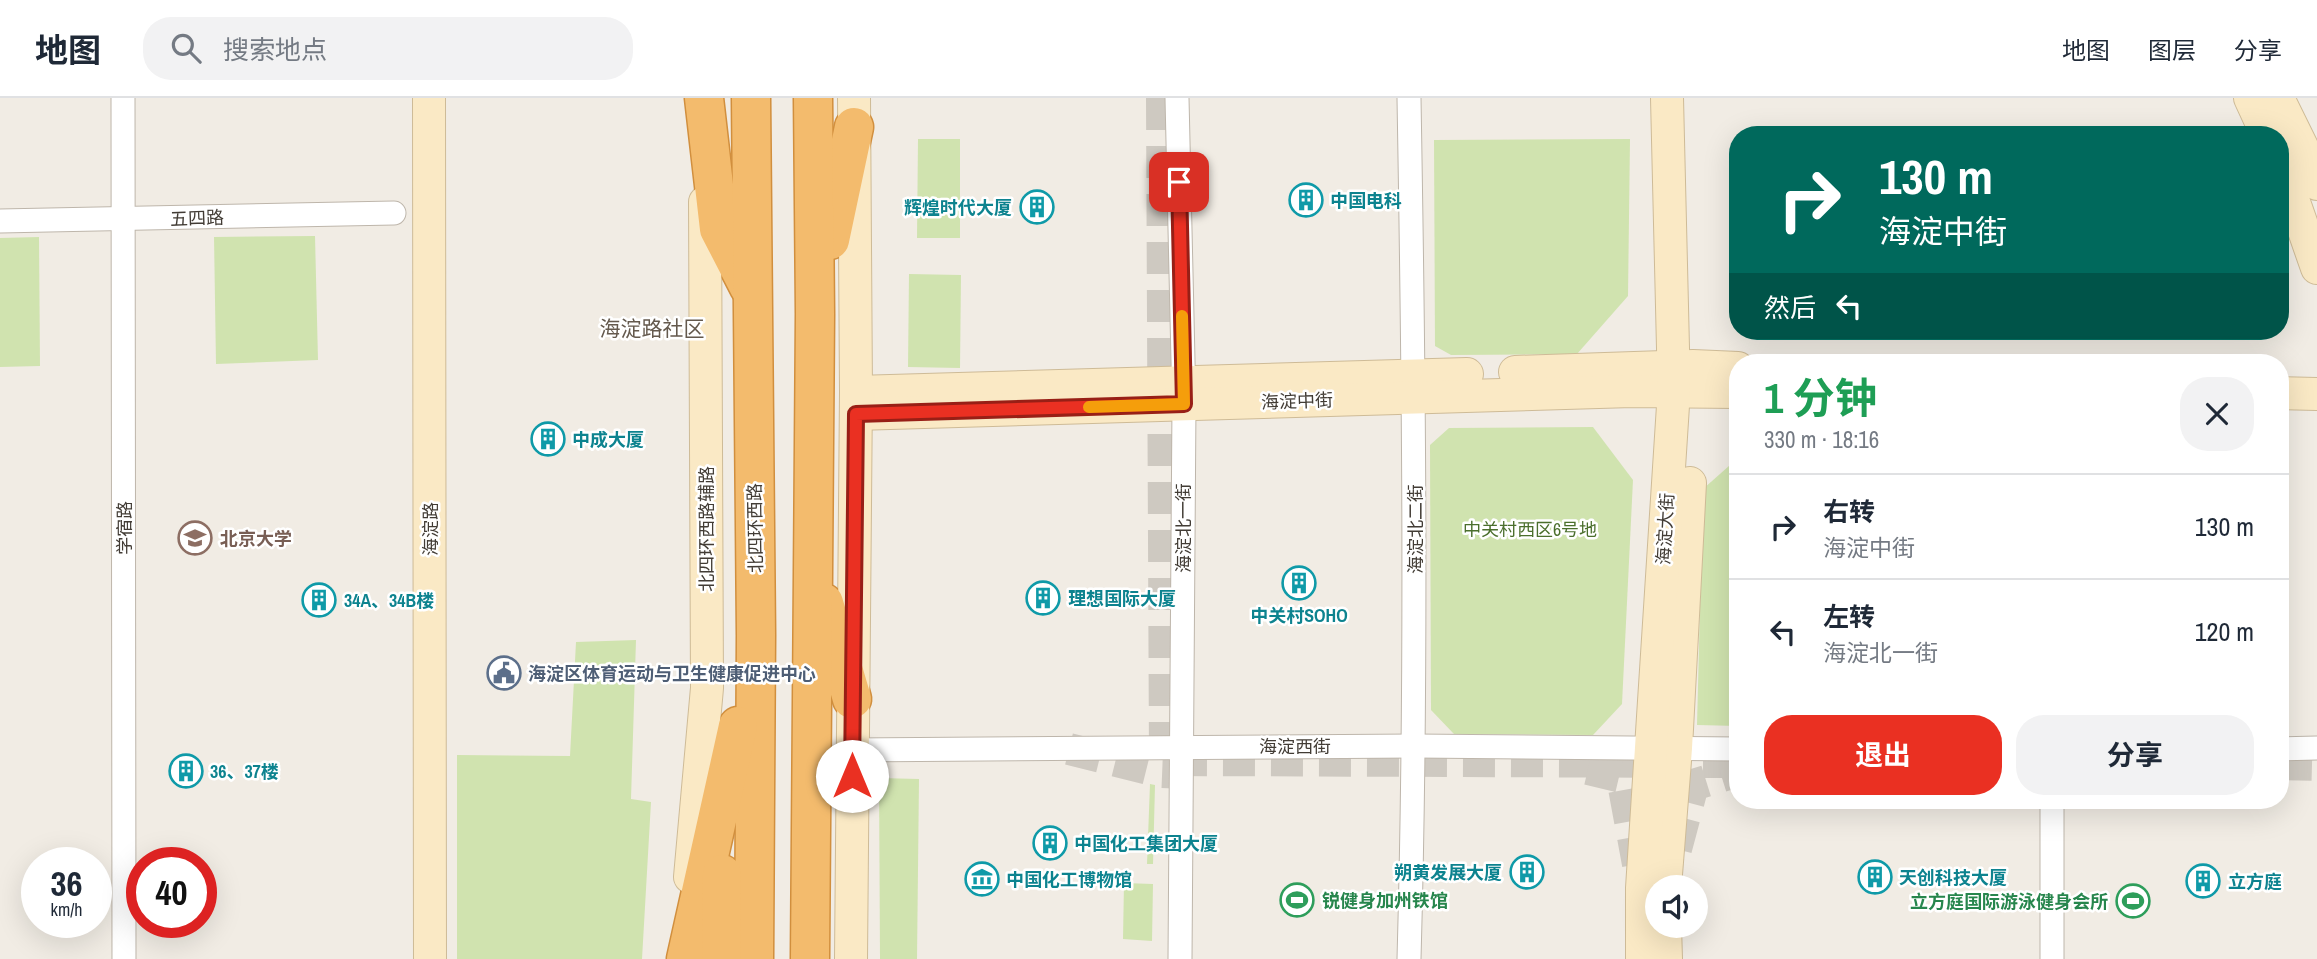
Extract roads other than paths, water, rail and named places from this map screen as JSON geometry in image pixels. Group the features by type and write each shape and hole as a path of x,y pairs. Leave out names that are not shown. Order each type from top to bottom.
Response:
{"highway":[{"path":"704,98 719,229 752,293"},
{"name":"北四环西路","path":"751,98 756,635 754,959"},
{"path":"810,959 815,314 813,98"},
{"path":"815,314 854,112"},
{"path":"812,561 852,699"},
{"path":"684,959 724,802 756,635"},
{"path":"721,959 724,802"}],"street":[{"name":"学宿路","path":"123,98 124,959"},
{"name":"海淀路","path":"429,98 430,959"},
{"name":"北四环西路辅路","path":"684,959 707,688 704,98"},
{"name":"海淀北一街","path":"1177,98 1184,393 1180,959"},
{"name":"海淀北二街","path":"1409,98 1414,387 1415,746 1409,959"},
{"name":"海淀大街","path":"1667,98 1683,378"},
{"name":"海淀大街","path":"1665,875 1664,749 1683,378 1688,98"},
{"path":"2250,98 2263,126"},
{"path":"2278,98 2288,126"},
{"path":"852,959 856,403 854,112"},
{"path":"2289,130 2302,168 2317,268"},
{"name":"五四路","path":"0,221 394,213"},
{"name":"海淀中街","path":"856,403 1683,378 1729,370"},
{"name":"海淀中街","path":"1683,378 1729,390"},
{"path":"2289,393 2317,394"},
{"path":"2289,414 2317,415"},
{"name":"海淀西街","path":"852,750 1415,746 1729,749"},
{"path":"2289,749 2317,748"},
{"name":"海淀大街","path":"1642,959 1642,888 1664,749"},
{"path":"2052,809 2052,959"},
{"path":"1665,938 1666,959"}],"tunnel":[{"path":"1162,98 1165,760 1729,762"},
{"path":"1069,749 1161,772 1186,773"},
{"path":"2289,764 2317,765"},
{"path":"1588,769 1622,777 1638,864"},
{"path":"1676,849 1693,785 1729,774"}],"place":[{"name":"中国电科","path":"1306,200"},
{"name":"辉煌时代大厦","path":"1037,207"},
{"name":"中成大厦","path":"548,439"},
{"name":"北京大学","path":"195,538"},
{"name":"中关村SOHO","path":"1299,583"},
{"name":"理想国际大厦","path":"1043,598"},
{"name":"34A、34B楼","path":"319,600"},
{"name":"海淀区体育运动与卫生健康促进中心","path":"504,673"},
{"name":"36、37楼","path":"186,771"},
{"name":"中国化工集团大厦","path":"1050,843"},
{"name":"朔黄发展大厦","path":"1527,872"},
{"name":"天创科技大厦","path":"1875,877"},
{"name":"中国化工博物馆","path":"982,879"},
{"name":"立方庭","path":"2203,881"},
{"name":"锐健身加州铁馆","path":"1297,900"},
{"name":"立方庭国际游泳健身会所","path":"2133,901"}],"district":[{"name":"海淀路社区","path":"652,328"}],"park label":[{"name":"中关村西区6号地","path":"1530,529"}]}
